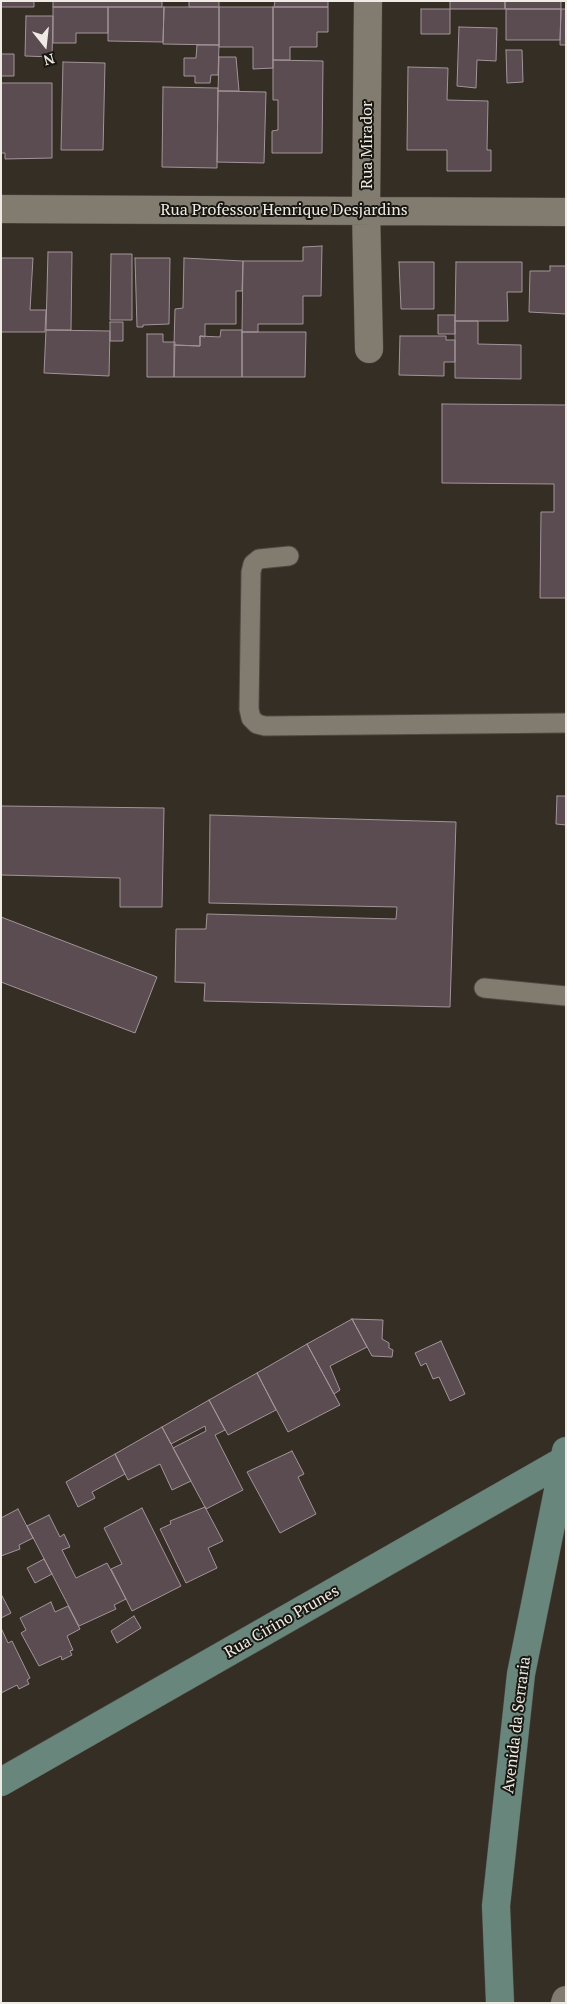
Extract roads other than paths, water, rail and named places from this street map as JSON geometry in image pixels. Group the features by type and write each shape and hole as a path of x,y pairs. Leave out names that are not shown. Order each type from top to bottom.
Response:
{"street":[{"name":"Rua Mirador","path":"368,1 366,210 369,349"},
{"name":"Rua Professor Henrique Desjardins","path":"1,209 566,212"},
{"name":"Rua Cirino Prunes","path":"1,1782 564,1456"},
{"name":"Avenida da Serraria","path":"500,2003 496,1906 522,1674 564,1456"}],"lane":[{"path":"289,556 259,559 253,564 251,572 249,709 251,718 257,724 265,726 566,723"},
{"path":"484,988 566,996"}]}
